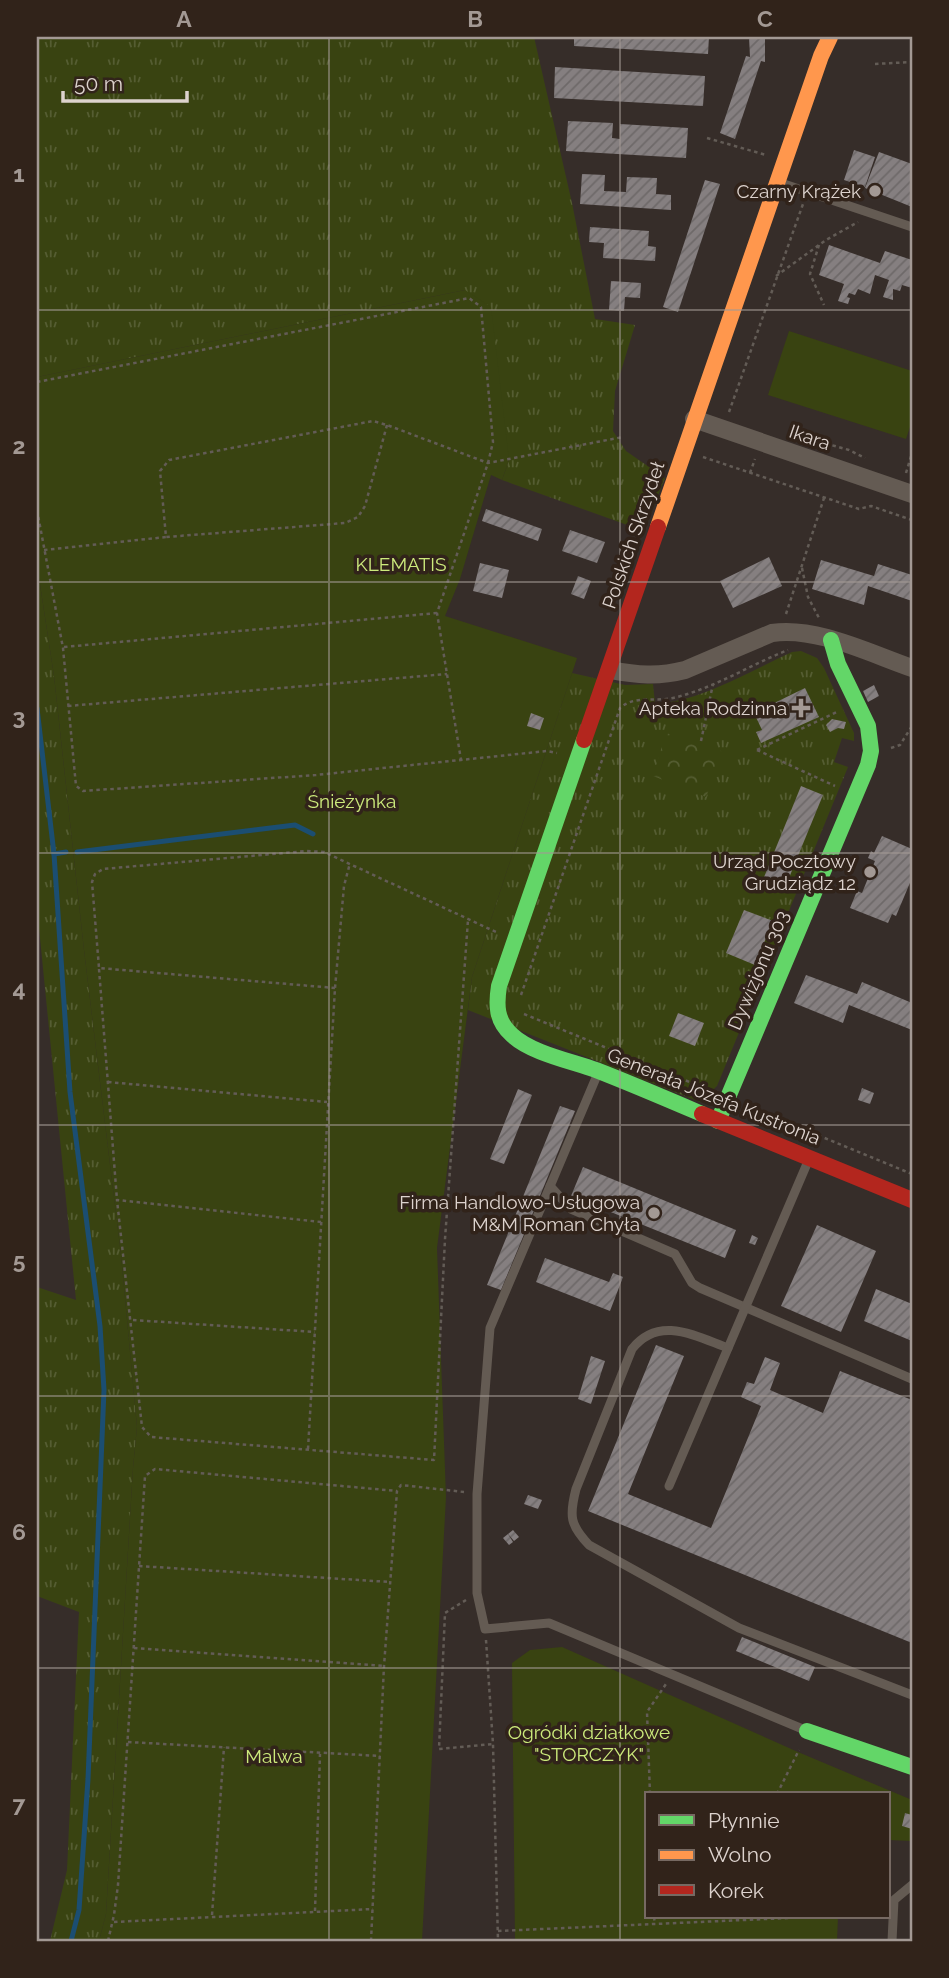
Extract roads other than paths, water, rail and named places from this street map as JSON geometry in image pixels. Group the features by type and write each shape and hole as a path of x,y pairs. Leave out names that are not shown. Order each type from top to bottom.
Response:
{"street":[{"name":"Polskich Skrzydeł","path":"821,56 824,37"},
{"name":"Polskich Skrzydeł","path":"503,1027 496,1005 513,939 610,670 694,419 821,56 830,37"},
{"name":"Ikara","path":"694,419 908,486"},
{"path":"610,670 646,676 670,674 761,637 782,632 796,632 831,640 912,668"},
{"name":"Dywizjonu 303","path":"718,1121 868,765 871,739 868,726 838,664 831,640"},
{"name":"Generała Józefa Kustronia","path":"503,1027 524,1044 598,1071 912,1199"},
{"path":"807,1731 912,1767"}],"lane":[{"path":"777,182 912,226"},
{"path":"598,1071 490,1328 477,1494 477,1593 485,1629 550,1623 807,1731"},
{"path":"669,1486 809,1158"},
{"path":"550,1186 570,1209 675,1254 692,1283 912,1379"},
{"path":"728,1348 678,1330 663,1330 640,1338 632,1349 576,1489 571,1506 576,1531 589,1545 739,1628 912,1695"},
{"path":"892,1941 894,1900 912,1885"}],"waterway":[{"path":"37,708 54,854 70,1092 100,1326 104,1390 88,1779 79,1910 71,1941"},
{"path":"77,852 295,825 313,834"},
{"path":"54,854 66,852"}],"place":[{"name":"Czarny Krążek","path":"875,191"},
{"name":"Apteka Rodzinna","path":"801,708"},
{"name":"Urząd Pocztowy Grudziądz 12","path":"870,872"},
{"name":"Firma Handlowo-Usługowa M&M Roman Chyła","path":"654,1213"}],"park label":[{"name":"KLEMATIS","path":"401,564"},
{"name":"Śnieżynka","path":"352,801"},
{"name":"Ogródki działkowe \"STORCZYK\"","path":"589,1743"},
{"name":"Malwa","path":"274,1756"}]}
